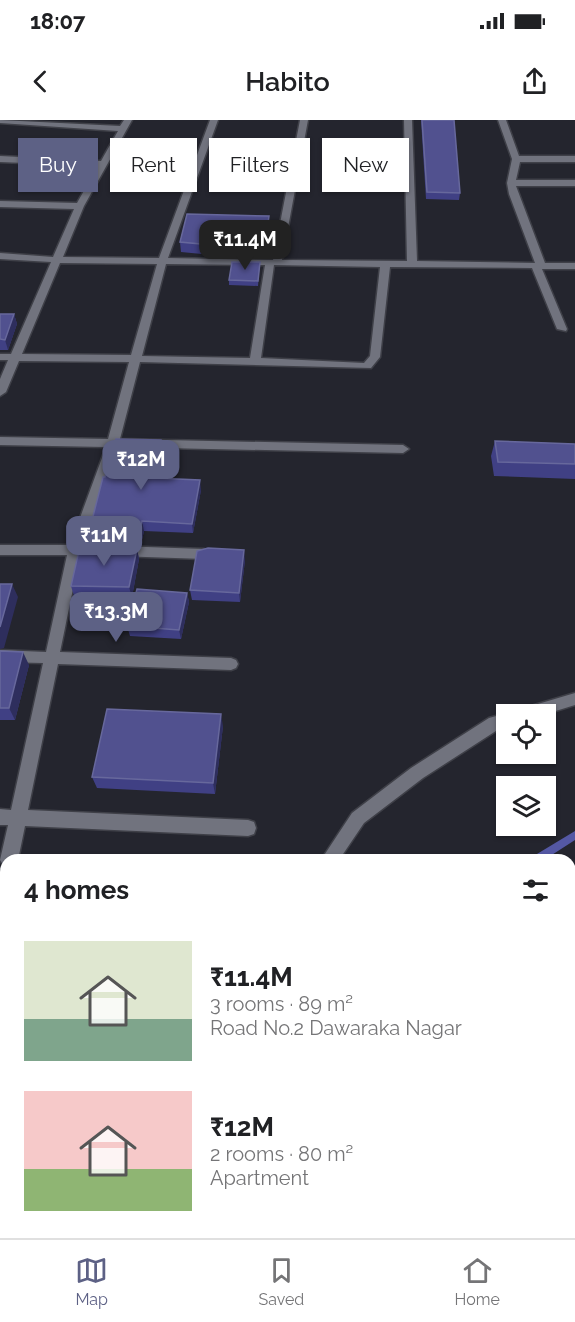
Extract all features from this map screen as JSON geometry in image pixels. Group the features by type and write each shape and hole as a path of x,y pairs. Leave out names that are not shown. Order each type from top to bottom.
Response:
{"street":[{"path":"0,392 59,260 80,206 128,120"},
{"path":"10,854 75,549 113,443 134,358 162,262 214,120"},
{"path":"255,362 304,120"},
{"path":"408,120 412,265"},
{"path":"502,120 516,159 512,183 513,194 562,329"},
{"path":"0,121 123,129"},
{"path":"0,159 103,164"},
{"path":"516,159 575,159"},
{"path":"512,183 575,183"},
{"path":"0,204 80,206"},
{"path":"0,256 59,260 162,262 575,266"},
{"path":"0,357 134,358 367,366 375,357 385,264"},
{"path":"0,441 403,449"},
{"path":"0,550 75,549 204,554"},
{"path":"0,656 231,664"},
{"path":"556,705 575,699"},
{"path":"333,854 358,818 417,773 496,723"},
{"path":"0,817 248,828"}],"building":[{"path":"422,120 454,120 460,193 427,192"},
{"path":"187,214 269,216 265,245 233,247 180,242"},
{"path":"232,262 260,262 258,281 229,280"},
{"path":"0,314 14,314 5,340 0,339"},
{"path":"116,439 161,440 154,478 200,480 192,524 142,521 139,534 89,532 103,477 105,477"},
{"path":"495,441 575,444 575,464 498,462"},
{"path":"80,546 137,549 129,587 71,586"},
{"path":"208,548 244,550 239,593 190,590 197,551"},
{"path":"0,584 12,584 0,627"},
{"path":"137,589 187,593 179,630 127,626"},
{"path":"0,651 23,652 9,708 0,708"},
{"path":"107,709 221,714 213,783 92,777"}],"waterway":[{"path":"545,854 575,835"}]}
